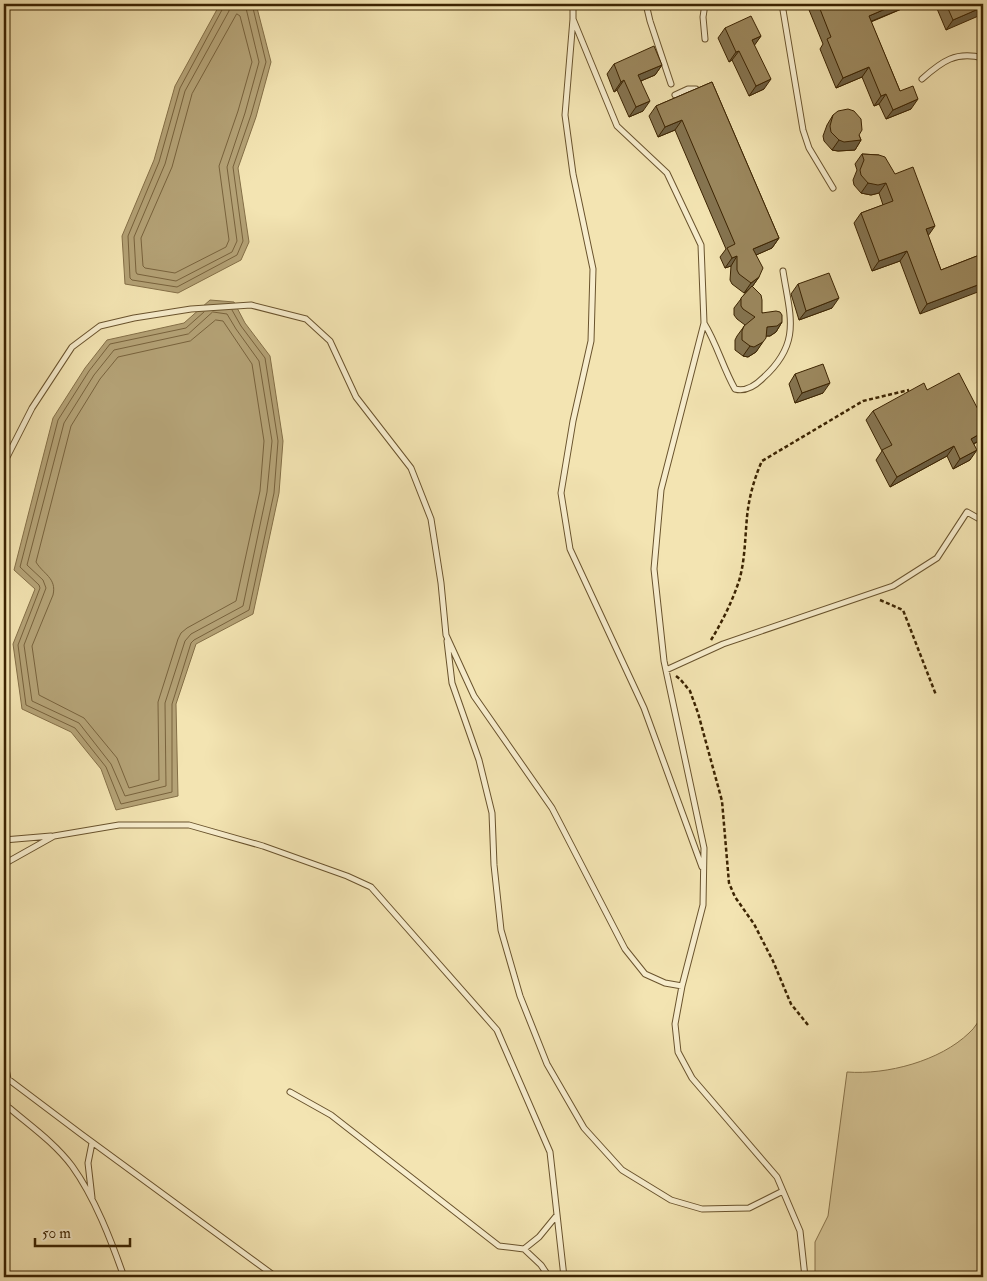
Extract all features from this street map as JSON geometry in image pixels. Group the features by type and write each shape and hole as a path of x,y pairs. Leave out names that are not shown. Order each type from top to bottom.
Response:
{"lane":[{"path":"573,4 565,116 573,174 593,269 591,341 573,421 561,493 570,550 644,708 703,871"},
{"path":"646,4 671,84"},
{"path":"705,40 703,17 705,5 722,4"},
{"path":"782,4 803,130 809,148 833,188"},
{"path":"573,18 617,126 667,173 701,245 704,323 661,490 654,569 666,670 704,848 703,906 682,986 675,1024 678,1052 692,1078 777,1177 800,1231 805,1277"},
{"path":"922,79 936,66 952,58 969,54 983,58"},
{"path":"675,95 688,89 696,89"},
{"path":"704,323 712,337 726,372 736,389 748,388 760,381 776,366 789,342 790,319 783,271"},
{"path":"4,463 32,408 72,347 100,326 134,318 191,309 251,305 306,320 330,341 356,397 411,468 431,519 441,583 452,683 479,760 492,813 494,865 501,930 520,996 547,1064 584,1128 622,1170 671,1200 702,1208 749,1208 783,1191"},
{"path":"666,670 723,644 892,586 937,558 967,512 983,521"},
{"path":"446,636 474,696 552,808 625,948 645,974 665,983 682,986"},
{"path":"4,840 54,836 119,825 189,825 263,846 347,876 371,887 497,1030 550,1152 564,1277"},
{"path":"4,864 54,836"},
{"path":"4,1059 8,1079 5,1091 7,1106 33,1126 71,1166 92,1201 114,1247 124,1277"},
{"path":"8,1079 92,1143 276,1277"},
{"path":"290,1092 331,1115 500,1246 524,1249 541,1265 549,1277"},
{"path":"92,1143 88,1163 92,1201"},
{"path":"524,1249 538,1237 557,1215"}],"path":[{"path":"704,652 721,624 739,581 745,546 747,515 754,479 762,461 863,401 909,390"},
{"path":"866,595 903,610 936,694"},
{"path":"666,670 680,679 690,691 698,713 722,800 729,883 735,897 754,924 773,961 791,1004 808,1024"}],"shaded area":[{"path":"983,1014 983,1277 815,1277 815,1242 828,1216 847,1072 879,1071 912,1064 928,1058 957,1043 971,1031"}],"water":[{"path":"220,4 256,4 271,62 256,117 238,168 249,242 241,260 178,293 125,284 122,236 154,160 175,86"},
{"path":"210,300 234,302 245,323 270,356 283,441 279,493 253,614 196,644 176,704 178,796 116,810 101,769 71,732 22,709 13,644 35,589 14,570 53,418 85,368 107,340 184,323"}],"building":[{"path":"818,4 897,4 869,16 900,91 913,86 918,99 893,110 886,94 881,96 869,67 843,78 827,39 831,37"},
{"path":"946,4 983,4 983,7 953,20"},
{"path":"751,16 761,36 752,40 771,79 756,86 739,51 736,52 725,28"},
{"path":"654,46 662,65 638,75 650,101 636,107 624,80 621,82 614,64"},
{"path":"712,82 779,238 753,249 763,268 759,277 751,283 739,274 737,270 737,256 732,258 727,248 735,244 682,120 665,127 656,106"},
{"path":"848,109 854,111 861,119 862,130 859,135 861,140 844,142 831,132 830,126 833,115 838,111"},
{"path":"862,154 885,157 895,174 913,167 935,226 926,229 941,270 982,254 983,283 927,304 907,251 879,261 861,213 893,201 886,183 878,185 868,183 861,175 860,170 864,160"},
{"path":"829,273 839,298 806,311 798,284"},
{"path":"752,286 761,295 762,313 776,311 782,315 782,322 777,326 767,327 766,338 754,347 742,340 744,326 755,317 743,309 741,298"},
{"path":"823,364 830,383 802,393 795,374"},
{"path":"959,373 983,419 983,432 971,439 977,450 960,459 954,446 897,477 882,450 892,445 873,411 924,383 927,390"}]}
